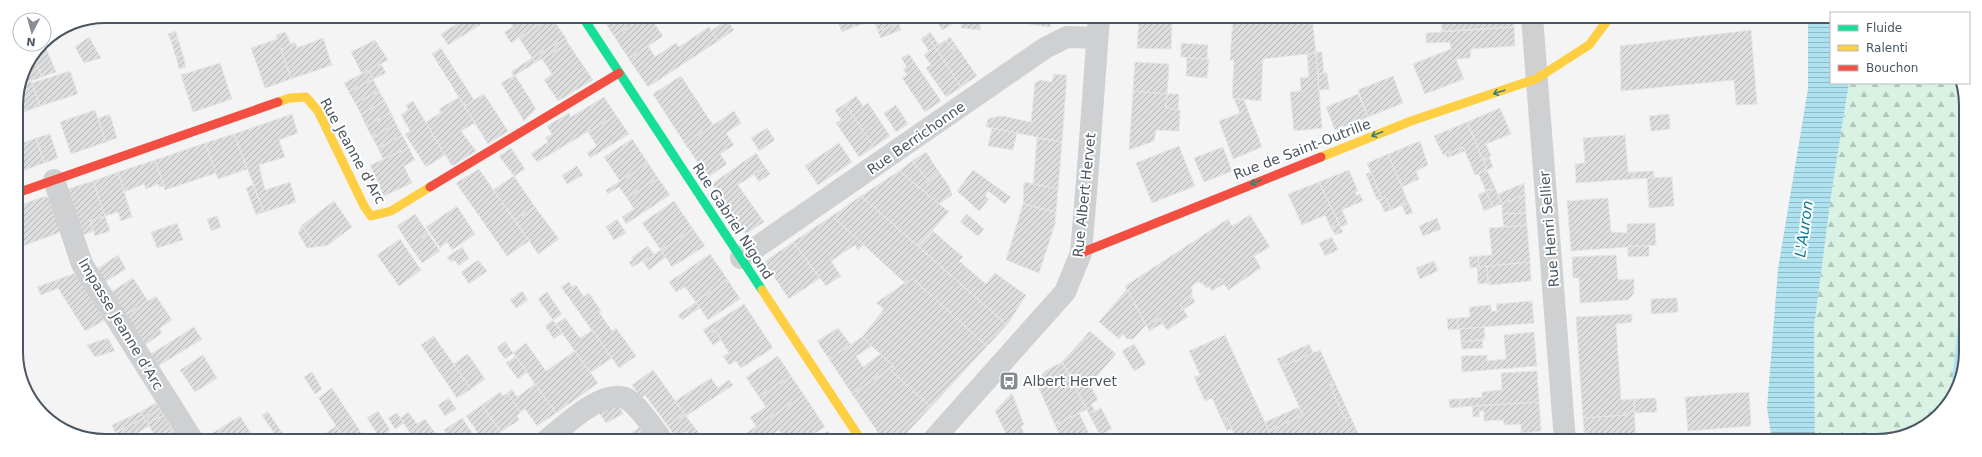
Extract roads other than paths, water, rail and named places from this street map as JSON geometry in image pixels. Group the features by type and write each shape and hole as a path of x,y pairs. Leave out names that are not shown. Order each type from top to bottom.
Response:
{"street":[{"name":"Rue Gabriel Nigond","path":"587,23 857,434"},
{"name":"Rue Henri Sellier","path":"1532,23 1564,434"},
{"name":"Rue de Saint-Outrille","path":"1081,253 1411,121 1536,79 1589,45 1606,23"},
{"name":"Rue Albert Hervet","path":"938,434 1065,292 1081,253 1098,27"},
{"name":"Rue Berrichonne","path":"741,258 1045,48 1067,36 1098,27"},
{"name":"Rue Jeanne d'Arc","path":"23,191 290,98 306,97 318,111 364,206 371,216 391,211 619,73"},
{"name":"Impasse Jeanne d'Arc","path":"54,180 82,264 189,434"},
{"path":"555,434 591,405 611,398 625,398 644,415 658,434"}],"water":[{"name":"L'Auron","path":"1808,23 1830,23 1830,84 1849,84 1832,189 1814,327 1815,434 1771,434 1767,408 1778,269 1808,89"}],"waterway":[{"path":"1958,361 1959,354"}],"place":[{"name":"Albert Hervet","path":"1009,381"}]}
